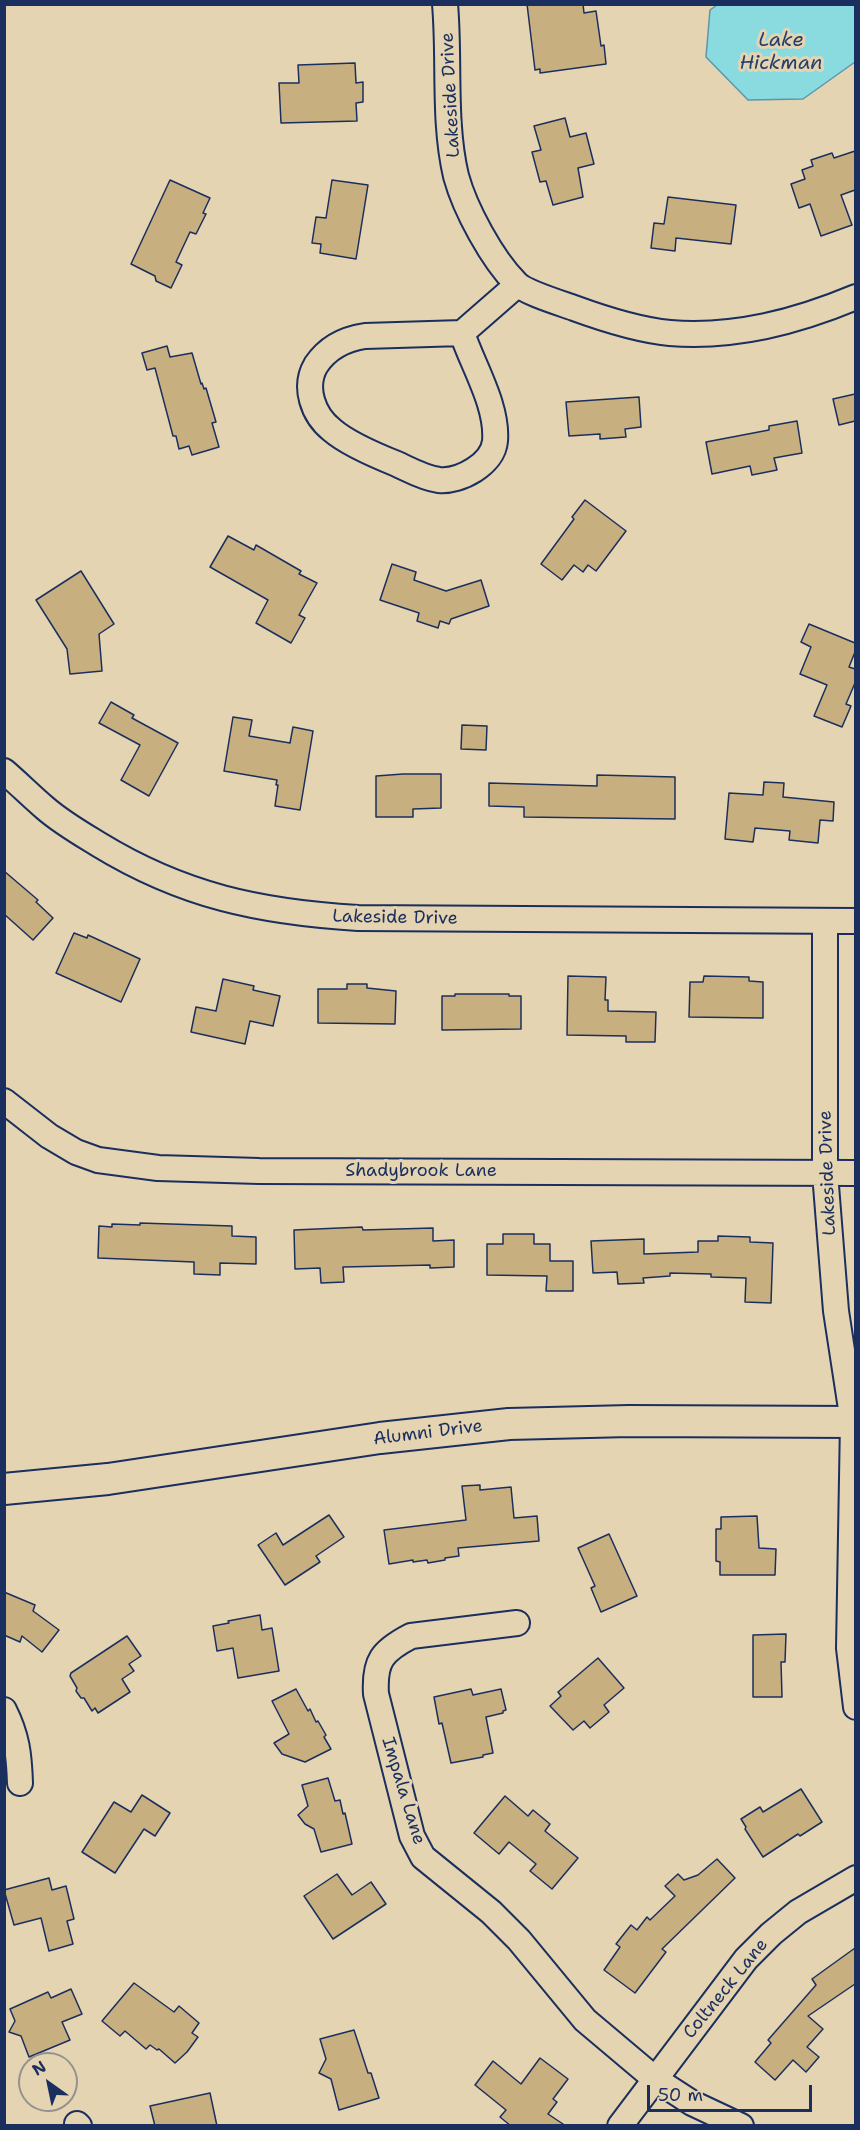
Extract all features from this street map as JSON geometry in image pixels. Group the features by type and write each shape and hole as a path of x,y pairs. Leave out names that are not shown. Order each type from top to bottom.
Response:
{"main road":[{"name":"Alumni Drive","path":"4,1489 108,1479 380,1438 499,1425 855,1416"}],"street":[{"name":"Lakeside Drive","path":"445,4 450,140 457,177 477,227 517,285"},
{"path":"462,333 495,422 495,444 488,459 471,471 451,480 429,478 371,453 331,430 315,410 309,386 313,370 329,350 340,343 365,336 462,333 517,285 592,315 669,333 710,334 754,330 801,318 855,297"},
{"name":"Lakeside Drive","path":"4,771 45,809 68,826 141,868 224,900 271,910 312,916 358,918 855,921"},
{"name":"Lakeside Drive","path":"825,922 825,1173 836,1311 855,1416 849,1648 855,1707"},
{"name":"Shadybrook Lane","path":"4,1101 49,1136 76,1152 98,1160 158,1168 259,1171 855,1173"},
{"name":"Impala Lane","path":"517,1623 411,1636 384,1654 375,1671 376,1694 412,1836 423,1857 491,1912 519,1940 585,2020 655,2079 692,2103 741,2126"},
{"path":"4,1710 15,1730 20,1783"},
{"name":"Coltneck Lane","path":"620,2126 746,1959 762,1942 798,1912 855,1878"}],"water":[{"name":"Lake Hickman","path":"717,5 855,5 855,62 803,99 748,100 706,57 710,10"}],"building":[{"path":"527,4 583,4 584,13 596,11 606,64 540,73 540,69 535,70"},
{"path":"355,63 356,83 363,82 363,102 356,103 357,121 281,123 279,83 299,83 298,65"},
{"path":"565,118 570,137 586,133 594,164 578,168 583,197 553,205 546,181 540,182 532,152 541,150 534,126"},
{"path":"855,151 855,190 841,195 852,225 821,236 810,204 799,208 791,184 805,179 802,170 813,166 811,160 832,153 834,158"},
{"path":"170,180 210,198 203,213 206,214 196,234 190,232 176,262 182,265 171,288 156,281 155,276 131,264"},
{"path":"332,180 368,185 356,259 320,253 321,244 312,243 316,217 326,218"},
{"path":"668,197 736,205 731,244 676,238 675,251 651,248 654,223 664,224"},
{"path":"167,346 170,357 192,353 216,422 212,423 219,447 192,455 189,446 179,449 176,436 173,436 155,368 147,370 142,353"},
{"path":"855,394 855,421 839,425 833,399"},
{"path":"639,397 641,427 625,429 626,437 600,439 600,434 569,436 566,402"},
{"path":"797,421 802,453 774,458 777,470 752,475 750,466 712,474 706,442 769,430 769,426"},
{"path":"585,500 626,531 596,571 588,565 583,572 574,565 562,580 541,564"},
{"path":"228,536 254,550 256,545 301,571 299,574 317,583 299,615 305,618 291,643 256,623 268,600 210,567"},
{"path":"392,564 416,572 414,580 446,591 481,580 489,606 451,619 449,624 440,621 438,628 417,621 419,613 380,600"},
{"path":"81,571 114,624 99,634 102,671 70,674 67,649 36,600"},
{"path":"809,624 855,643 855,652 849,667 855,669 855,683 846,704 851,706 842,727 814,716 827,685 800,674 811,647 801,642"},
{"path":"111,702 134,715 132,718 178,743 149,796 121,780 140,745 99,723"},
{"path":"233,717 252,720 249,736 290,743 293,727 313,731 300,810 275,806 277,780 224,771"},
{"path":"462,725 487,726 486,750 461,749"},
{"path":"441,774 441,808 413,809 413,817 376,817 376,776"},
{"path":"597,775 675,777 675,819 524,817 524,807 489,806 489,783 597,786"},
{"path":"764,782 784,783 783,797 834,802 833,821 820,820 818,843 789,840 790,831 755,828 753,842 725,839 729,793 763,795"},
{"path":"4,871 38,900 36,902 53,918 33,940 4,914"},
{"path":"74,933 87,938 88,935 140,959 121,1002 56,973"},
{"path":"568,976 606,977 605,1000 608,1000 608,1011 656,1012 655,1042 626,1042 626,1036 567,1035"},
{"path":"704,976 749,977 749,981 763,982 763,1018 689,1017 690,982 703,982"},
{"path":"223,979 254,986 253,990 280,996 273,1026 250,1021 245,1044 191,1032 196,1007 216,1011"},
{"path":"347,984 367,984 367,988 396,991 395,1024 318,1023 318,989 347,989"},
{"path":"455,994 521,996 521,1029 442,1030 442,996 455,996"},
{"path":"140,1223 232,1226 232,1236 256,1237 256,1264 220,1263 220,1275 194,1274 194,1262 98,1258 99,1226 140,1225"},
{"path":"362,1227 363,1230 433,1228 433,1241 454,1240 454,1267 430,1268 430,1265 343,1267 344,1282 321,1283 320,1268 295,1269 294,1230"},
{"path":"503,1234 534,1234 534,1244 550,1244 550,1261 573,1261 573,1291 546,1291 547,1276 487,1275 487,1244 503,1244"},
{"path":"718,1236 750,1237 750,1242 773,1243 771,1303 745,1302 746,1278 670,1273 670,1276 643,1278 644,1283 618,1284 617,1272 593,1273 591,1241 644,1239 644,1254 698,1252 698,1241 718,1241"},
{"path":"480,1485 480,1490 511,1487 514,1518 537,1516 539,1541 458,1548 459,1556 445,1558 445,1560 428,1563 427,1560 413,1562 413,1560 389,1564 384,1530 466,1520 462,1486"},
{"path":"329,1515 344,1537 316,1556 320,1562 285,1585 258,1545 276,1533 283,1545"},
{"path":"757,1516 759,1548 776,1549 775,1575 720,1575 720,1562 716,1561 716,1529 721,1529 721,1517"},
{"path":"609,1534 637,1596 601,1612 591,1588 595,1586 578,1548"},
{"path":"4,1592 35,1605 33,1611 59,1630 42,1652 22,1636 20,1642 4,1635"},
{"path":"260,1615 262,1630 272,1628 279,1671 238,1678 233,1648 217,1651 213,1626"},
{"path":"786,1634 785,1662 781,1662 782,1697 753,1697 753,1635"},
{"path":"127,1636 141,1656 129,1664 134,1671 122,1679 130,1692 98,1713 95,1708 92,1711 84,1698 81,1698 76,1691 71,1673"},
{"path":"598,1658 624,1688 604,1705 609,1712 590,1728 584,1721 573,1730 550,1706 561,1696 558,1692"},
{"path":"296,1689 308,1711 310,1709 316,1722 318,1721 331,1749 305,1762 282,1754 274,1743 289,1734 272,1701"},
{"path":"471,1689 473,1695 501,1689 506,1710 503,1713 486,1717 493,1753 451,1763 442,1723 439,1724 434,1697"},
{"path":"328,1778 335,1801 340,1800 343,1814 345,1813 352,1844 321,1852 314,1829 305,1824 298,1815 308,1806 302,1785"},
{"path":"801,1789 822,1822 800,1836 798,1834 763,1857 741,1819 760,1807 763,1812"},
{"path":"142,1795 170,1813 155,1836 144,1829 115,1873 82,1852 114,1802 131,1812"},
{"path":"505,1796 528,1816 533,1810 550,1824 545,1831 578,1858 552,1889 530,1871 536,1864 509,1842 499,1854 474,1833"},
{"path":"717,1859 735,1878 662,1949 666,1952 635,1993 604,1970 620,1947 616,1944 631,1925 637,1930 647,1917 650,1920 675,1896 665,1886 678,1874 684,1880 698,1875"},
{"path":"337,1874 352,1895 371,1882 386,1904 333,1939 304,1896"},
{"path":"49,1878 52,1890 66,1886 74,1919 67,1921 73,1944 49,1951 41,1918 14,1925 4,1890"},
{"path":"855,1948 855,1984 808,2016 823,2029 807,2047 819,2057 806,2072 793,2060 775,2080 755,2062 771,2043 768,2040 816,1985 812,1979"},
{"path":"134,1983 174,2012 179,2006 199,2023 192,2033 198,2037 175,2063 159,2049 150,2045 146,2049 125,2031 120,2036 102,2021"},
{"path":"71,1989 82,2014 62,2022 70,2040 41,2052 27,2052 21,2036 9,2032 15,2021 10,2009 48,1992 51,1998"},
{"path":"354,2030 379,2098 339,2110 331,2079 319,2073 326,2059 320,2039"},
{"path":"540,2058 568,2079 553,2099 557,2102 548,2114 566,2126 511,2126 500,2117 506,2110 475,2085 493,2061 521,2084"},
{"path":"210,2093 217,2126 155,2126 150,2106"}]}
